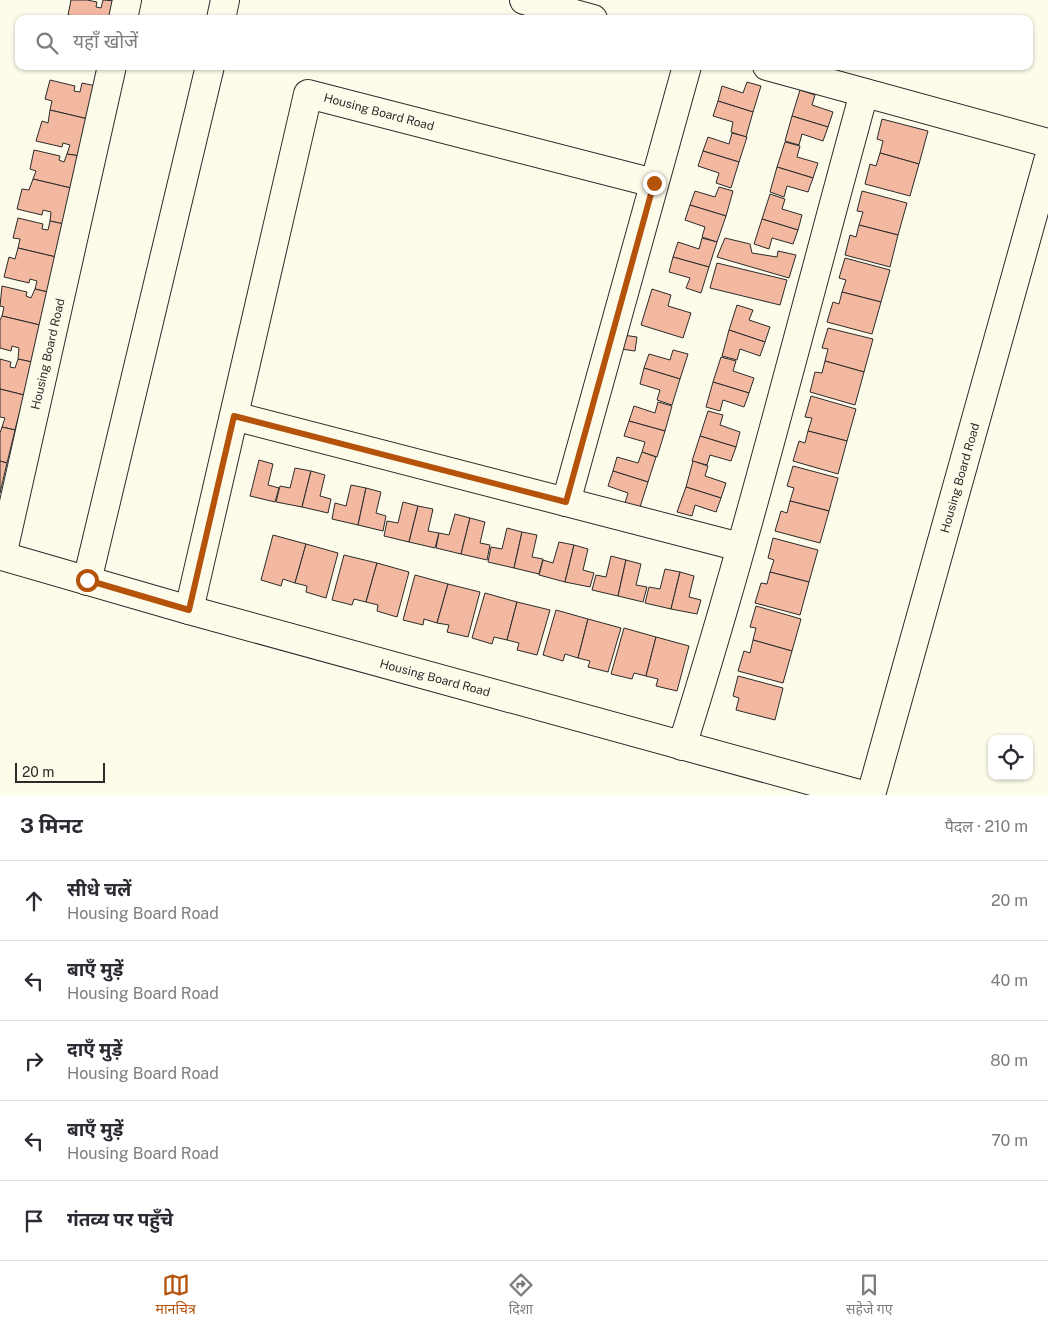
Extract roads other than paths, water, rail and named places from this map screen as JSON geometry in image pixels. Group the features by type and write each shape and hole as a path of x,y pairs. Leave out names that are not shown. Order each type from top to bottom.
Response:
{"street":[{"path":"124,15 127,0"},
{"path":"222,15 225,0"},
{"path":"524,0 578,15"},
{"name":"Housing Board Road","path":"111,70 2,556 189,610 862,795"},
{"path":"87,580 209,70"},
{"path":"566,502 686,70"},
{"path":"781,70 1048,143"},
{"path":"682,746 705,673 740,548 864,93"},
{"name":"Housing Board Road","path":"189,610 308,94 654,183"},
{"name":"Housing Board Road","path":"871,795 1048,161"},
{"path":"234,416 740,548"}]}
